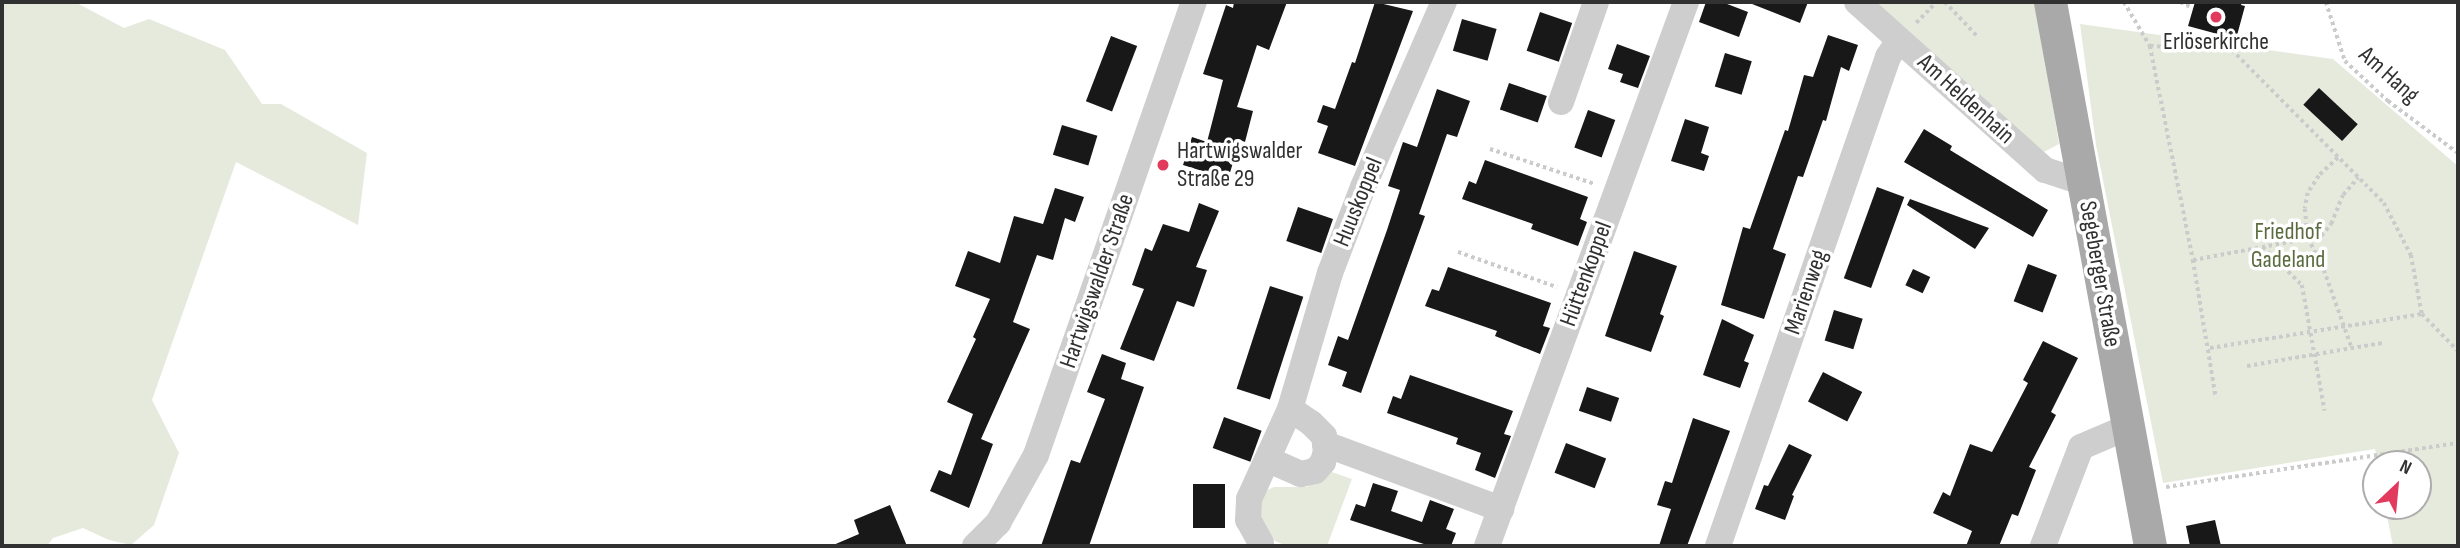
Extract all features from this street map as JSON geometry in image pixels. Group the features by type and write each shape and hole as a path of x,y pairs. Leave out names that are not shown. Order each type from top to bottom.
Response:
{"main road":[{"name":"Segeberger Straße","path":"2050,2 2150,546"}],"street":[{"name":"Hartwigswalder Straße","path":"975,546 998,523 1036,456 1194,2"},
{"name":"Huuskoppel","path":"1261,543 1248,520 1249,499 1290,409 1330,273 1358,199 1444,2"},
{"path":"1561,102 1596,2"},
{"name":"Hüttenkoppel","path":"1487,546 1686,2"},
{"name":"Am Heldenhain","path":"1857,2 2045,170 2083,182"},
{"name":"Marienweg","path":"1718,546 1888,57 1899,40"},
{"path":"1269,460 1301,474 1315,471 1323,462 1324,436 1290,409"},
{"path":"2043,546 2081,447 2128,427"},
{"path":"1325,443 1501,509"}],"path":[{"path":"1899,40 1936,2"},
{"path":"1945,2 1978,37"},
{"path":"2124,2 2150,46 2210,348 2216,398"},
{"path":"2180,2 2193,8"},
{"name":"Am Hang","path":"2326,2 2344,61 2388,101 2458,153"},
{"path":"2150,46 2232,50 2384,203 2411,255 2422,314 2458,351"},
{"path":"1490,149 1617,191"},
{"path":"2338,158 2319,176 2308,193 2305,209 2308,239 2346,326 2352,348"},
{"path":"2193,260 2321,236 2331,224 2343,195 2358,178"},
{"path":"2263,247 2302,285 2325,411"},
{"path":"1458,252 1578,295"},
{"path":"2210,348 2422,314"},
{"path":"2247,366 2382,343"},
{"path":"2139,491 2458,443"}],"green space":[{"path":"2,2 75,2 124,28 149,19 225,50 262,104 281,104 367,153 358,225 236,162 152,400 179,453 154,525 131,545 109,540 83,528 53,538 47,546 2,546"},
{"path":"1867,2 2036,2 2059,144 2044,152"},
{"name":"Friedhof Gadeland","path":"2080,24 2333,59 2458,166 2458,546 2393,546 2388,520 2432,520 2432,450 2362,450 2163,483 2096,145"},
{"path":"1329,471 1352,479 1327,546 1287,546 1275,541 1262,526 1260,505 1265,491 1274,487 1307,487"}],"building":[{"path":"1234,2 1287,2 1269,50 1257,45 1237,107 1253,111 1245,142 1240,140 1228,179 1183,165 1192,137 1207,142 1223,80 1203,74 1226,5 1233,8"},
{"path":"1375,2 1413,11 1355,166 1318,153 1328,126 1317,122 1323,105 1335,109 1352,62 1355,63"},
{"path":"1706,2 1722,2 1748,12 1739,37 1699,22"},
{"path":"1747,2 1808,2 1800,23"},
{"name":"Erlöserkirche","path":"2195,2 2242,2 2241,5 2245,6 2236,39 2188,26"},
{"path":"1540,12 1572,23 1559,62 1527,51"},
{"path":"1462,19 1497,29 1488,61 1453,51"},
{"path":"1828,35 1858,45 1849,71 1841,67 1826,121 1823,120 1803,177 1798,176 1773,249 1786,254 1764,319 1721,305 1743,227 1750,229 1785,130 1788,131 1804,75 1813,77"},
{"path":"1111,36 1137,46 1112,111 1086,101"},
{"path":"1617,44 1650,56 1638,88 1620,82 1623,74 1608,69"},
{"path":"1725,53 1752,61 1742,95 1715,86"},
{"path":"1509,83 1547,96 1538,122 1500,109"},
{"path":"2319,88 2358,124 2342,141 2303,105"},
{"path":"1437,89 1470,101 1457,137 1447,134 1419,214 1425,216 1361,393 1342,386 1347,372 1328,365 1338,336 1348,340 1387,230 1400,190 1388,186 1403,142 1417,147"},
{"path":"1588,110 1615,120 1602,158 1574,148"},
{"path":"1685,119 1709,127 1701,153 1709,156 1704,171 1671,161"},
{"path":"1062,125 1097,136 1088,165 1053,155"},
{"path":"1924,129 1952,146 1950,150 2048,210 2033,237 1904,162"},
{"path":"1485,160 1588,197 1580,219 1587,222 1578,246 1531,229 1533,224 1462,199 1469,181 1476,184"},
{"path":"1877,187 1904,197 1871,288 1844,278"},
{"path":"1055,188 1084,197 1075,222 1065,218 1053,260 1037,255 1013,322 1030,329 981,439 993,444 969,508 930,491 939,470 951,475 973,414 947,402 976,339 973,337 990,299 955,286 968,251 1000,263 1014,216 1043,224"},
{"path":"1910,199 1989,228 1975,249 1907,205"},
{"path":"1199,203 1219,211 1196,267 1207,270 1194,307 1177,301 1154,361 1120,349 1144,289 1132,285 1145,248 1152,251 1163,224 1189,232"},
{"path":"1298,207 1333,219 1321,253 1286,241"},
{"path":"1634,251 1677,266 1660,314 1664,316 1651,352 1605,336"},
{"path":"2028,264 2057,275 2043,312 2014,301"},
{"path":"1448,267 1551,303 1543,326 1550,328 1540,354 1495,336 1497,331 1425,306 1432,289 1439,291"},
{"path":"1913,269 1930,277 1923,293 1905,285"},
{"path":"1270,286 1303,297 1270,400 1237,389"},
{"path":"1834,310 1863,319 1853,349 1825,341"},
{"path":"1722,319 1754,335 1744,361 1749,363 1740,388 1703,375"},
{"path":"2043,341 2078,358 2051,412 2056,415 2029,467 2036,470 2018,516 2012,514 1999,546 1966,546 1972,531 1933,513 1943,492 1950,496 1970,444 1992,452 2028,383 2023,380"},
{"path":"1102,354 1126,363 1121,379 1144,387 1089,546 1041,546 1071,460 1080,463 1105,399 1087,392"},
{"path":"1823,372 1862,392 1847,421 1808,401"},
{"path":"1410,375 1513,411 1504,434 1511,436 1495,478 1475,470 1481,453 1456,444 1458,438 1387,413 1393,396 1401,399"},
{"path":"1587,387 1619,398 1611,422 1579,411"},
{"path":"1224,417 1262,431 1250,462 1213,448"},
{"path":"1693,418 1730,431 1687,546 1659,546 1671,509 1657,505 1665,481 1672,483"},
{"path":"1566,443 1606,458 1595,488 1555,473"},
{"path":"1789,444 1812,455 1792,495 1794,496 1785,520 1755,509 1764,485 1768,486"},
{"path":"1373,483 1398,491 1391,511 1422,522 1430,500 1454,509 1446,529 1456,533 1451,546 1430,546 1350,520 1356,504 1365,507"},
{"path":"1193,484 1225,484 1225,528 1193,528"},
{"path":"890,505 907,546 831,546 859,534 854,520"},
{"path":"2215,520 2221,546 2190,546 2186,526"}],"place":[{"name":"Erlöserkirche","path":"2216,17"},
{"name":"Hartwigswalder Straße 29","path":"1163,165"}]}
